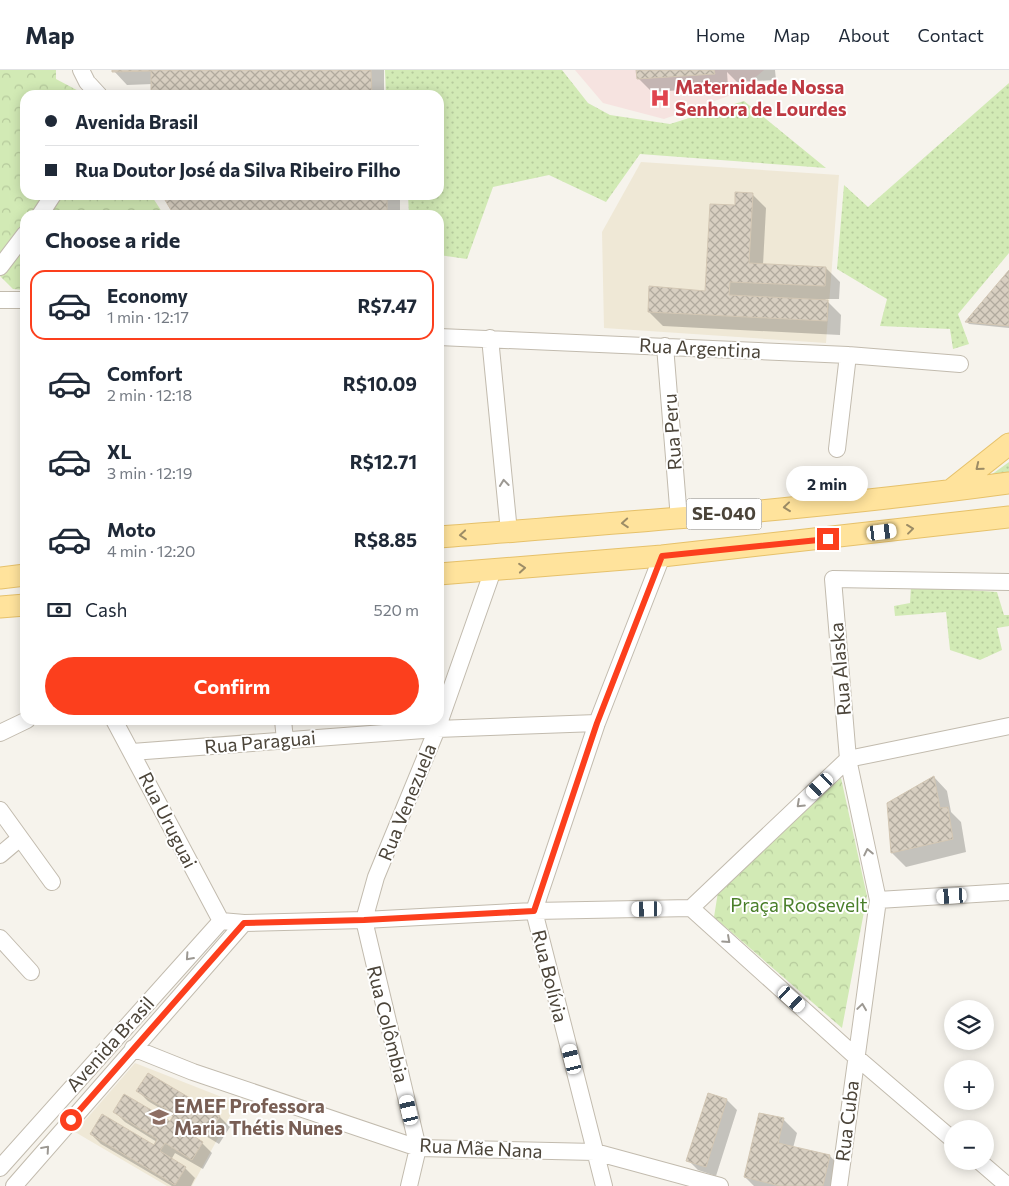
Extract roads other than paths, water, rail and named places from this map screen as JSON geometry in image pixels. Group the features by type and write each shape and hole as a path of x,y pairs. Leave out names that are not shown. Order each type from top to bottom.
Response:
{"main road":[{"path":"950,491 1009,444"},
{"name":"SE-040","path":"444,538 679,519 950,491 1009,483"},
{"name":"SE-040","path":"444,574 662,556 1009,517"},
{"path":"0,578 20,576"},
{"path":"0,607 20,605"}],"street":[{"path":"81,70 87,82 94,90"},
{"path":"0,267 20,241"},
{"path":"0,300 20,300"},
{"name":"Rua Argentina","path":"444,337 848,355 960,364"},
{"path":"490,338 509,532"},
{"name":"Rua Peru","path":"665,346 679,519"},
{"path":"837,449 848,355"},
{"path":"534,911 597,723 662,556"},
{"name":"Rua Venezuela","path":"444,709 493,570"},
{"name":"Rua Alaska","path":"878,900 848,759 833,579 1009,582"},
{"path":"0,732 20,723"},
{"name":"Rua Paraguai","path":"132,752 437,729 597,723"},
{"name":"Rua Uruguai","path":"117,725 221,921"},
{"path":"284,725 285,740"},
{"name":"Rua Venezuela","path":"364,920 376,877 438,725"},
{"path":"221,921 244,923 364,920 534,911 691,908 848,759 1009,726"},
{"path":"0,810 19,839 52,882"},
{"path":"0,855 19,839"},
{"path":"878,900 1009,892"},
{"name":"Rua Cuba","path":"839,1186 855,1056 878,900"},
{"path":"691,908 855,1056 944,1132"},
{"name":"Rua Bolívia","path":"534,911 604,1186"},
{"name":"Rua Colômbia","path":"364,920 418,1148 409,1186"},
{"name":"Avenida Brasil","path":"1,1164 221,921"},
{"name":"Avenida Brasil","path":"17,1182 244,923"},
{"path":"0,938 31,972"},
{"name":"Rua Mãe Nana","path":"133,1048 200,1075 418,1148 595,1152 720,1186"},
{"path":"1,1164 17,1182"},
{"path":"989,1170 1008,1186"}],"place":[{"name":"Maternidade Nossa Senhora de Lourdes","path":"660,98"},
{"name":"EMEF Professora Maria Thétis Nunes","path":"159,1117"}],"park label":[{"name":"Praça Roosevelt","path":"799,905"}]}
